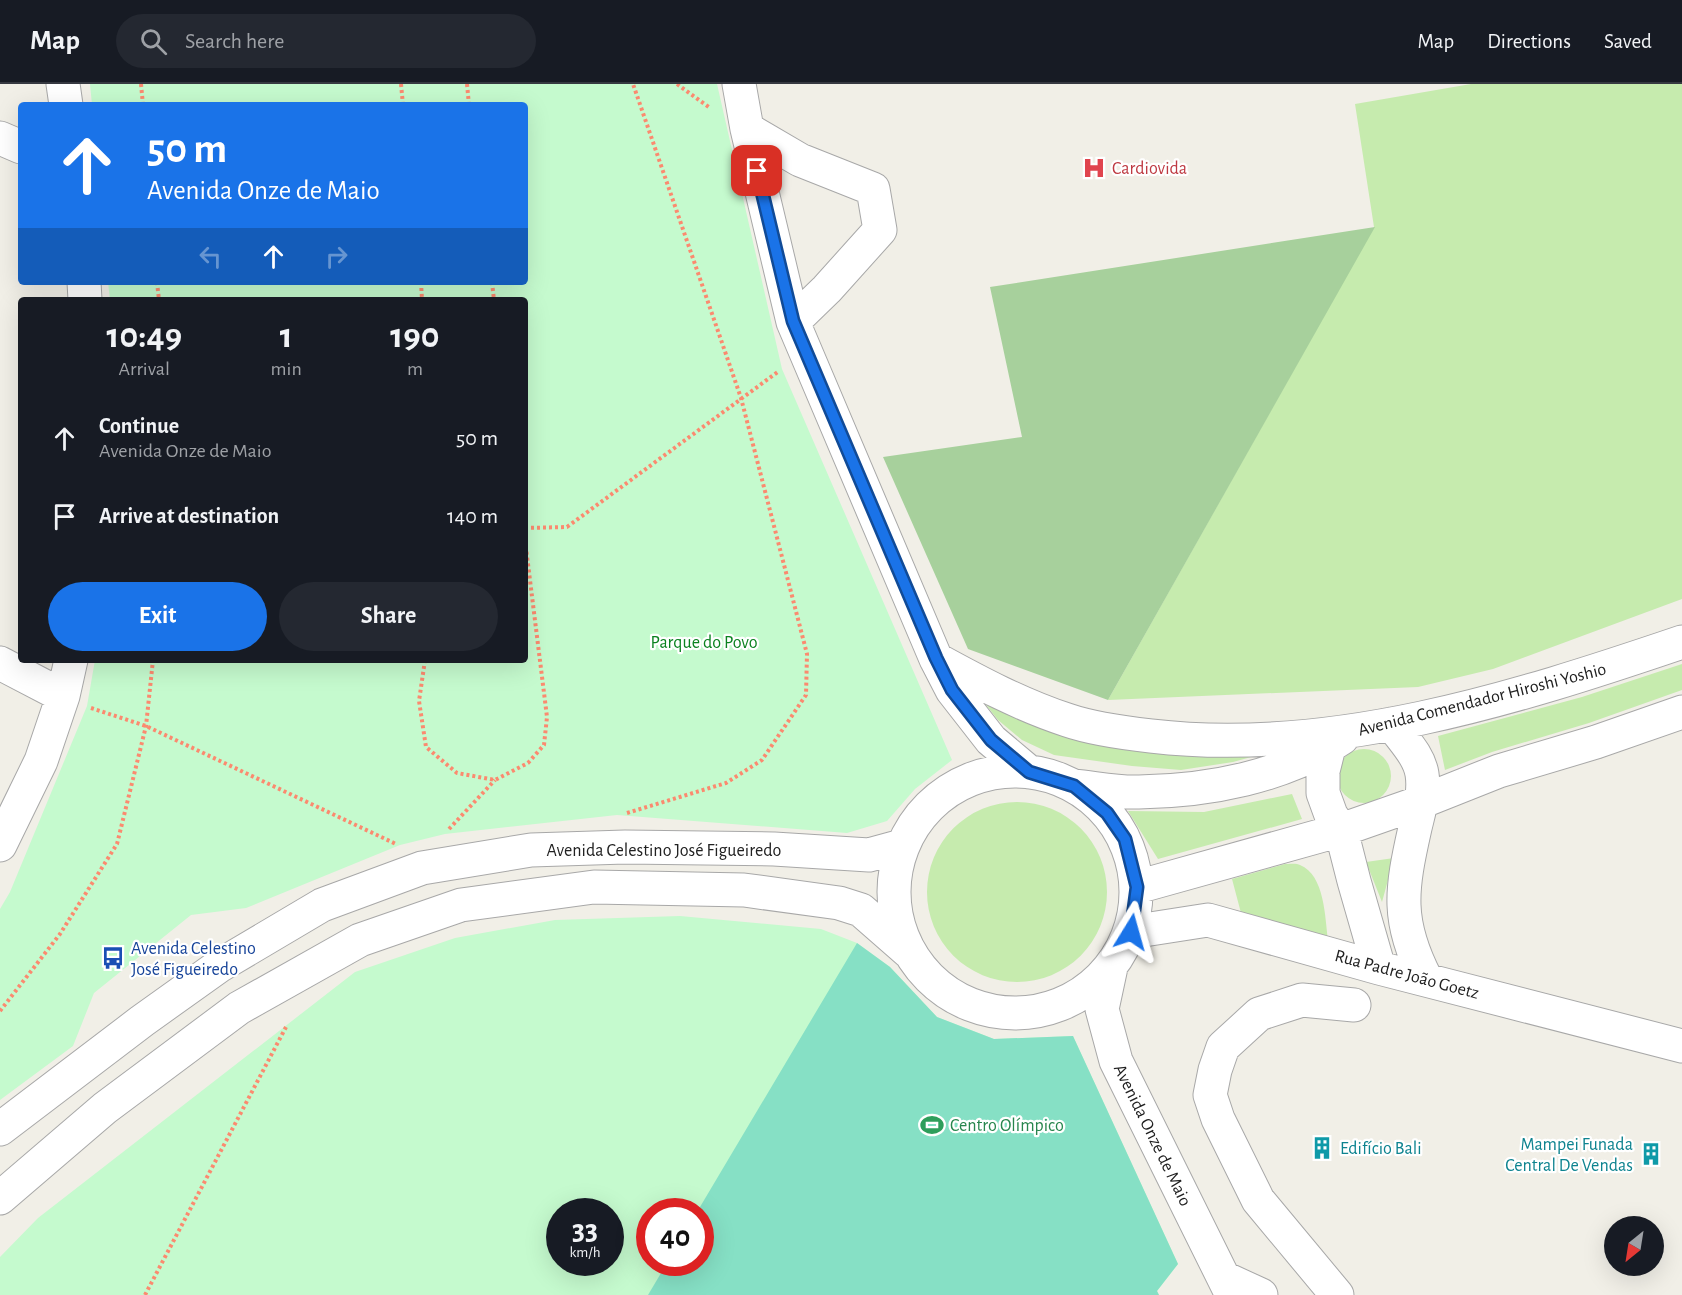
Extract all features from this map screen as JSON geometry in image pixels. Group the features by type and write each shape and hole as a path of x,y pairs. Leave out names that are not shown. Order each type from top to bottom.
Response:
{"street":[{"path":"63,84 66,102"},
{"path":"739,84 747,129 793,321 936,658 952,690 991,740 1029,772"},
{"path":"747,129 800,160 873,189 880,230 827,289 793,321"},
{"path":"0,138 18,146"},
{"name":"Avenida Comendador Hiroshi Yoshio","path":"1074,786 1136,792 1230,783 1283,768 1329,747 1356,729 1443,713 1576,678 1682,642"},
{"path":"936,658 1018,701 1069,721 1130,734 1184,740 1247,740 1290,738 1356,729"},
{"path":"0,663 63,696"},
{"path":"0,845 41,761 63,696 70,663"},
{"path":"1137,887 1341,830 1499,771 1596,742 1682,712"},
{"path":"1392,724 1416,758 1422,773 1423,788 1408,857 1403,898 1405,926 1414,954 1426,979"},
{"path":"1329,747 1323,771 1323,793 1331,815 1341,830 1380,968"},
{"path":"995,772 1029,772 1074,786 1107,813 1125,839 1137,887 1131,932 1111,968 1087,991 1049,1009 1021,1014 979,1008 936,985 909,952 897,923 894,881 902,846 930,806 965,782 995,772"},
{"name":"Avenida Celestino José Figueiredo","path":"0,1129 142,1021 219,966 322,905 423,868 531,850 625,846 774,849 869,855 902,846"},
{"name":"Avenida Celestino José Figueiredo","path":"0,1198 105,1108 239,1008 360,940 461,905 594,887 744,890 839,903 861,910 909,952"},
{"name":"Rua Padre João Goetz","path":"1131,932 1208,920 1380,968 1682,1046"},
{"name":"Avenida Onze de Maio","path":"1111,968 1102,1009 1116,1061 1228,1287"},
{"path":"1337,1295 1258,1200 1218,1119 1210,1095 1223,1047 1259,1014 1302,1000 1354,1005"},
{"path":"1228,1287 1261,1295"}],"path":[{"path":"141,84 143,102"},
{"path":"401,84 403,102"},
{"path":"467,84 469,102"},
{"path":"617,815 726,783 762,760 806,695 807,654 741,398 633,84"},
{"path":"677,84 714,111"},
{"path":"528,528 567,527 782,369"},
{"path":"445,834 495,780 528,763 544,745 547,717 528,564"},
{"path":"0,1011 60,934 117,844 146,726 153,663"},
{"path":"424,663 419,701 426,747 456,772 495,780"},
{"path":"63,696 146,726 400,845"},
{"path":"146,1295 286,1027"}],"green space":[{"name":"Parque do Povo","path":"90,84 717,84 782,369 952,760 915,789 887,821 847,833 617,815 445,834 400,845 246,908 191,915 94,993 73,1046 0,1100 0,909 10,892 87,706 94,663 528,663 528,297 110,297 108,285 528,285 528,102 92,102"},
{"path":"1471,84 1682,84 1682,599 1493,669 1418,687 1108,700 1374,227 1355,104"},
{"path":"1375,227 1108,700 968,649 883,457 1022,437 990,287"},
{"path":"1682,664 1682,690 1589,723 1492,752 1445,770 1438,736 1582,697"},
{"path":"979,696 1277,750 1233,762 1181,770 1054,755 1022,740 998,720"},
{"path":"1364,749 1374,751 1383,757 1389,766 1391,776 1389,786 1383,795 1374,801 1364,803 1354,801 1345,795 1339,786 1337,776 1339,766 1345,757 1354,751"},
{"path":"1292,794 1302,819 1158,859 1128,811 1204,812"},
{"path":"1017,802 1035,803 1052,808 1081,828 1101,857 1106,874 1106,910 1101,927 1081,956 1052,976 1035,981 1017,982 999,981 982,976 953,956 933,927 928,910 927,892 928,874 933,857 953,828 982,808 999,803"},
{"path":"1394,858 1382,902 1366,862"},
{"path":"1285,864 1300,865 1314,878 1322,898 1328,940 1241,913 1232,879"},
{"path":"680,916 821,929 857,943 890,967 937,1017 994,1039 1073,1036 1178,1264 1157,1291 1159,1295 0,1295 0,1257 38,1218 355,972 455,938 555,920"},
{"name":"Centro Olímpico","path":"857,943 890,967 937,1017 994,1039 1073,1036 1178,1264 1157,1291 1159,1295 648,1295 659,1276 714,1276 714,1198 705,1198"}],"place":[{"name":"Cardiovida","path":"1094,168"},
{"name":"Avenida Celestino José Figueiredo","path":"113,958"},
{"name":"Centro Olímpico","path":"932,1125"},
{"name":"Edifício Bali","path":"1322,1148"},
{"name":"Mampei Funada Central De Vendas","path":"1651,1154"}],"route":[{"path":"757,171 793,321 936,658 952,690 991,740 1029,772 1074,786 1107,813 1125,839 1137,887 1131,932"}]}
